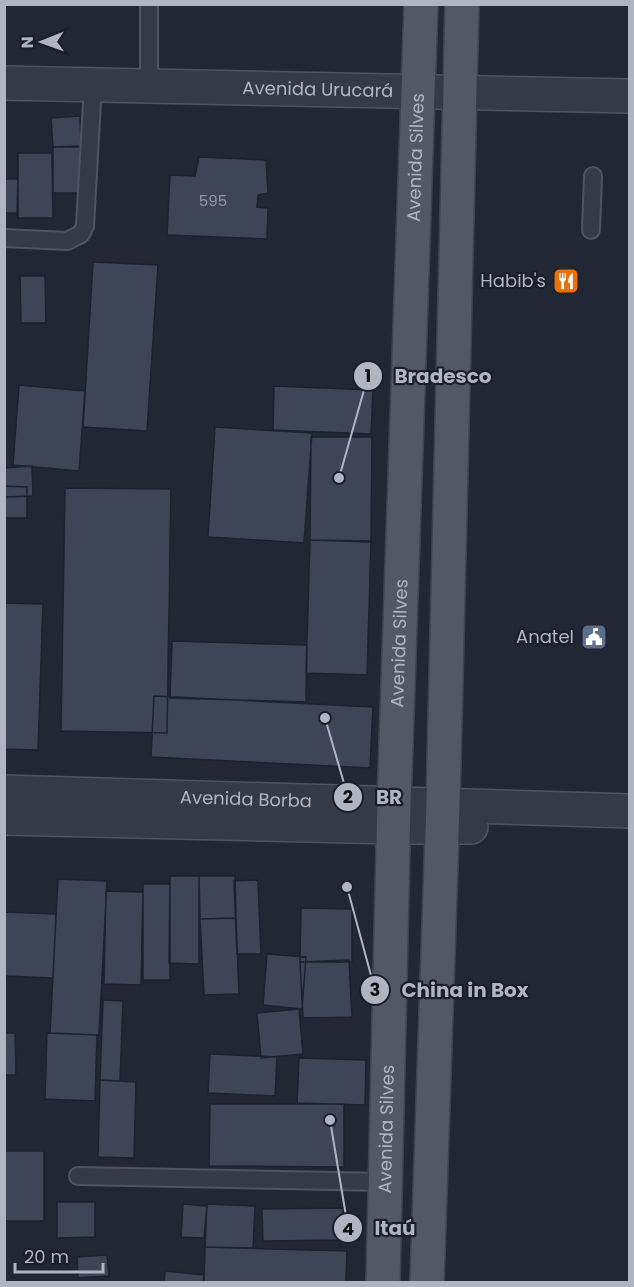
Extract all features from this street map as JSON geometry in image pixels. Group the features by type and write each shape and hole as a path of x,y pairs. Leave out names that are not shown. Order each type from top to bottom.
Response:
{"main road":[{"name":"Avenida Silves","path":"383,1282 394,815 421,4"},
{"path":"427,1282 442,816 462,4"}],"street":[{"name":"Avenida Urucará","path":"4,82 630,96"},
{"name":"Avenida Borba","path":"4,792 394,815"},
{"name":"Avenida Borba","path":"4,818 442,816 630,811"},
{"name":"Avenida Borba","path":"442,816 630,832"}],"lane":[{"path":"149,4 149,86"},
{"path":"4,238 67,241 81,234 85,226 93,84"},
{"path":"591,231 593,176"},
{"path":"78,1176 385,1182"}],"building":[{"path":"80,116 81,146 53,147 51,118"},
{"path":"53,147 80,147 80,193 53,193"},
{"path":"18,153 52,153 53,218 18,218"},
{"path":"199,157 266,160 268,193 258,195 257,207 268,208 267,239 167,235 170,175 195,176"},
{"path":"4,179 18,179 17,213 4,213"},
{"path":"93,262 158,265 147,431 83,427"},
{"path":"20,276 45,276 46,323 21,323"},
{"path":"19,385 85,391 79,471 13,465"},
{"path":"274,386 373,390 371,434 273,430"},
{"path":"215,427 312,433 304,543 208,537"},
{"path":"311,437 372,437 371,541 310,540"},
{"path":"32,466 33,496 4,497 4,468"},
{"path":"4,486 27,487 27,518 4,518"},
{"path":"65,488 171,489 167,733 61,731"},
{"path":"310,540 371,542 367,675 306,673"},
{"path":"4,603 43,604 38,750 4,749"},
{"path":"172,641 307,645 306,702 170,698"},
{"path":"154,696 373,707 370,768 151,757"},
{"path":"170,876 199,876 199,964 169,963"},
{"path":"199,876 235,876 236,918 200,919"},
{"path":"58,879 107,881 99,1035 50,1033"},
{"path":"258,880 261,954 237,954 234,881"},
{"path":"143,884 170,884 170,980 143,980"},
{"path":"106,891 143,892 141,985 104,984"},
{"path":"301,908 352,909 352,962 300,962"},
{"path":"4,912 56,914 53,978 4,976"},
{"path":"236,918 239,994 204,995 200,919"},
{"path":"267,954 306,957 302,1009 263,1005"},
{"path":"349,960 352,1017 303,1018 300,962"},
{"path":"103,1000 123,1001 120,1081 100,1080"},
{"path":"299,1009 303,1054 261,1058 257,1013"},
{"path":"4,1033 15,1033 16,1075 4,1075"},
{"path":"47,1033 97,1035 95,1101 45,1099"},
{"path":"210,1054 277,1057 275,1096 208,1093"},
{"path":"299,1058 366,1060 365,1105 297,1103"},
{"path":"100,1080 136,1082 134,1158 98,1157"},
{"path":"210,1104 344,1104 344,1167 209,1166"},
{"path":"4,1151 44,1151 44,1221 4,1221"},
{"path":"57,1202 95,1202 95,1237 57,1238"},
{"path":"183,1204 207,1206 204,1238 181,1237"},
{"path":"207,1204 255,1206 253,1248 205,1247"},
{"path":"343,1208 344,1240 263,1241 262,1209"},
{"path":"205,1247 347,1251 346,1282 204,1282"},
{"path":"107,1255 109,1276 78,1278 77,1257"},
{"path":"165,1271 204,1275 203,1282 164,1282"}],"place":[{"name":"Habib's","path":"566,281"},
{"name":"Bradesco","path":"339,478"},
{"name":"Anatel","path":"594,637"},
{"name":"BR","path":"325,718"},
{"name":"China in Box","path":"347,887"},
{"name":"Itaú","path":"330,1120"}]}
